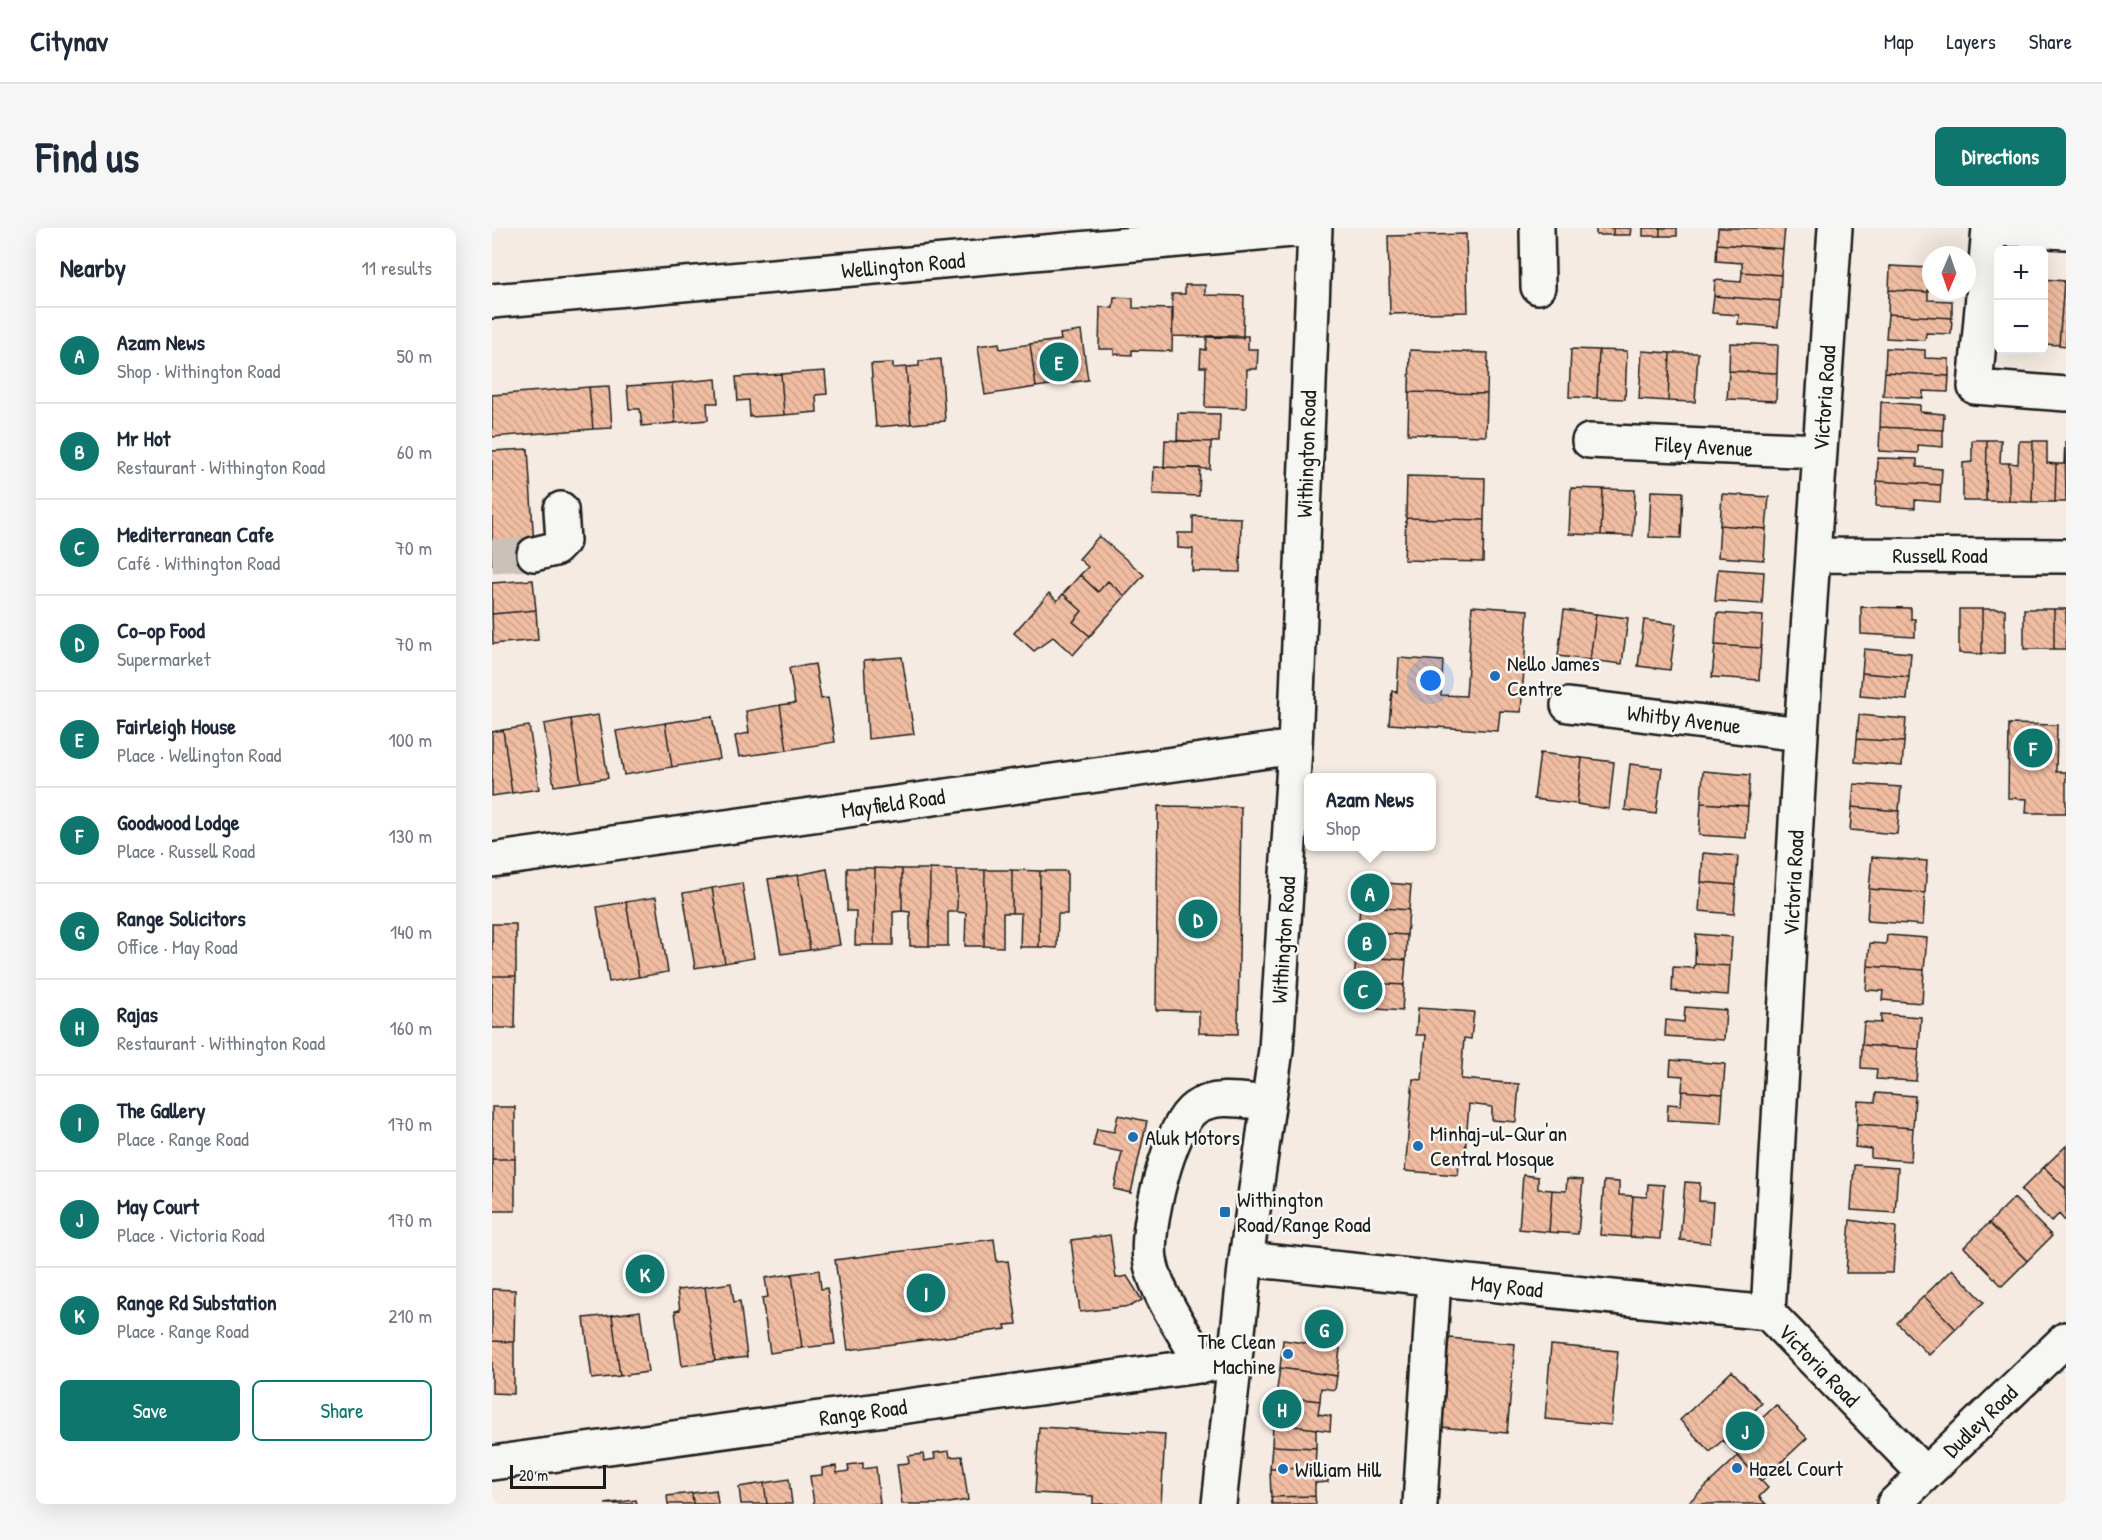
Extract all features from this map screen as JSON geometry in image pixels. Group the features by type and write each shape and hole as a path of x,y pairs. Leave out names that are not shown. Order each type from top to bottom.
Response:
{"street":[{"name":"Wellington Road","path":"492,301 1315,228"},
{"name":"Withington Road","path":"1219,1504 1219,1364 1246,1259 1276,1050 1295,747 1315,228"},
{"path":"1537,228 1538,287"},
{"name":"Victoria Road","path":"1835,228 1801,734 1768,1313 1925,1474"},
{"path":"1989,228 1976,387 2066,394"},
{"path":"1995,228 2066,232"},
{"name":"Filey Avenue","path":"1589,441 1820,451"},
{"path":"534,554 555,549 563,541 561,509"},
{"name":"Russell Road","path":"1813,555 2066,556"},
{"name":"Whitby Avenue","path":"1568,705 1801,734"},
{"name":"Mayfield Road","path":"492,860 1295,747"},
{"path":"1219,1364 1169,1308 1150,1260 1151,1218 1173,1139 1195,1108 1224,1099 1267,1103"},
{"name":"May Road","path":"1246,1259 1768,1313"},
{"path":"1420,1504 1434,1279"},
{"name":"Dudley Road","path":"1894,1504 2066,1339"},
{"name":"Range Road","path":"492,1463 1219,1364"}],"building":[{"path":"1596,228 1613,228 1613,235 1596,235"},
{"path":"1613,228 1631,228 1630,235 1613,235"},
{"path":"1643,228 1660,228 1660,236 1643,236"},
{"path":"1660,228 1677,228 1677,236 1660,236"},
{"path":"1718,228 1785,228 1783,249 1717,244"},
{"path":"1466,234 1468,312 1390,314 1388,236"},
{"path":"1717,244 1783,249 1781,275 1742,272 1742,263 1716,261"},
{"path":"1890,266 1922,268 1922,292 1889,290"},
{"path":"1742,272 1781,275 1780,301 1714,296 1715,280 1741,282"},
{"path":"2048,279 2064,281 2059,345 2048,344"},
{"path":"2064,281 2066,281 2066,346 2059,345"},
{"path":"1185,285 1205,285 1205,295 1244,296 1243,338 1172,336 1172,294 1185,294"},
{"path":"1889,290 1922,292 1922,300 1952,301 1952,318 1888,314"},
{"path":"1714,296 1780,301 1778,327 1738,324 1739,315 1712,313"},
{"path":"1114,297 1133,298 1133,308 1173,309 1172,351 1132,350 1132,355 1114,354 1114,349 1099,349 1100,307 1113,308"},
{"path":"1888,314 1952,318 1951,334 1926,333 1925,340 1886,338"},
{"path":"1081,331 1088,380 1036,387 1030,344 1061,340 1060,334"},
{"path":"1207,336 1248,336 1248,349 1258,349 1257,369 1247,369 1246,408 1205,407 1206,367 1200,367 1201,349 1206,350"},
{"path":"999,343 1000,349 1030,344 1036,387 985,395 978,346"},
{"path":"1730,343 1778,345 1777,373 1729,371"},
{"path":"1886,348 1925,350 1925,358 1949,359 1949,376 1885,372"},
{"path":"1571,349 1599,350 1597,398 1569,397"},
{"path":"1410,350 1488,353 1487,394 1409,392"},
{"path":"1599,350 1627,351 1625,399 1597,398"},
{"path":"1642,351 1670,353 1668,401 1639,399"},
{"path":"1670,353 1698,353 1695,402 1668,401"},
{"path":"941,359 945,421 911,424 906,367 919,366 919,361"},
{"path":"893,363 893,368 906,367 911,424 876,427 871,364"},
{"path":"825,371 827,394 816,395 817,412 784,415 781,374"},
{"path":"1729,371 1777,373 1776,401 1727,399"},
{"path":"1885,372 1949,376 1948,392 1923,391 1923,398 1883,396"},
{"path":"781,374 784,415 750,417 749,400 738,401 736,377"},
{"path":"716,379 718,403 707,403 708,420 675,423 672,383"},
{"path":"672,383 675,423 642,426 640,409 629,409 627,386"},
{"path":"609,386 612,428 593,429 589,387"},
{"path":"589,387 593,429 492,437 492,395"},
{"path":"1409,392 1487,394 1486,436 1408,434"},
{"path":"1881,402 1920,405 1920,412 1944,414 1943,430 1880,427"},
{"path":"1178,413 1220,414 1219,442 1177,441"},
{"path":"1880,427 1943,430 1943,447 1918,445 1918,453 1879,451"},
{"path":"1165,440 1211,442 1210,469 1164,467"},
{"path":"1972,440 1987,440 1986,501 1963,501 1963,463 1972,462"},
{"path":"1987,440 2001,440 2000,463 2009,463 2009,501 1986,501"},
{"path":"2019,441 2033,441 2032,502 2009,501 2009,463 2018,464"},
{"path":"2033,441 2047,441 2047,463 2056,464 2055,502 2032,502"},
{"path":"2065,441 2066,502 2055,502 2056,464 2064,464"},
{"path":"528,449 535,562 492,564 492,451"},
{"path":"1878,458 1917,459 1917,467 1942,469 1941,485 1877,481"},
{"path":"1154,467 1200,468 1199,496 1153,494"},
{"path":"1407,476 1485,478 1484,520 1406,518"},
{"path":"1877,481 1941,485 1940,502 1915,500 1915,508 1876,506"},
{"path":"1571,488 1603,489 1601,535 1569,534"},
{"path":"1603,489 1635,490 1633,536 1601,535"},
{"path":"1651,491 1683,492 1681,538 1649,537"},
{"path":"1722,494 1769,497 1766,529 1720,525"},
{"path":"1193,516 1241,518 1240,572 1192,571 1193,549 1178,548 1178,533 1193,533"},
{"path":"1406,518 1484,520 1483,562 1404,560"},
{"path":"1720,525 1766,529 1764,560 1718,557"},
{"path":"1099,536 1144,575 1125,596 1108,581 1098,592 1080,575 1088,567 1079,559"},
{"path":"1718,569 1764,572 1762,604 1715,601"},
{"path":"1080,575 1098,592 1108,581 1125,596 1090,636 1073,622 1082,611 1063,594"},
{"path":"533,580 536,610 492,614 492,583"},
{"path":"1049,593 1057,601 1063,594 1082,611 1073,622 1090,636 1073,655 1053,637 1034,651 1014,633"},
{"name":"Nello James Centre","path":"1472,606 1528,610 1521,712 1500,711 1498,731 1389,724 1392,691 1397,692 1399,658 1443,661 1441,695 1466,696"},
{"path":"1861,607 1911,608 1911,619 1915,619 1915,637 1861,634"},
{"path":"1959,609 1982,609 1982,654 1959,653"},
{"path":"1982,609 2005,609 2005,653 1982,654"},
{"path":"2024,609 2054,609 2054,649 2024,649"},
{"path":"2054,609 2066,609 2066,649 2054,649"},
{"path":"536,610 538,640 493,644 492,614"},
{"path":"1564,610 1596,614 1590,660 1558,656"},
{"path":"1717,613 1763,616 1761,648 1715,645"},
{"path":"1596,614 1628,618 1622,664 1590,660"},
{"path":"1644,620 1676,624 1670,670 1638,666"},
{"path":"1715,645 1761,648 1759,680 1712,677"},
{"path":"1864,649 1911,653 1909,677 1862,673"},
{"path":"902,657 914,734 868,739 864,660"},
{"path":"815,664 821,699 828,698 835,742 787,750 780,705 795,703 789,668"},
{"path":"1862,673 1909,677 1907,700 1860,696"},
{"path":"780,705 787,750 739,757 735,736 749,733 746,711"},
{"path":"598,715 608,778 581,782 571,719"},
{"path":"1859,715 1906,719 1904,742 1857,739"},
{"path":"712,716 720,759 672,767 665,723"},
{"path":"571,719 581,782 554,786 544,724"},
{"path":"665,723 672,767 624,775 616,731"},
{"path":"2009,724 2057,725 2056,772 2066,772 2066,813 2026,813 2027,799 2008,798"},
{"path":"529,726 539,789 512,793 503,730"},
{"path":"503,730 512,793 492,796 492,732"},
{"path":"1857,739 1904,742 1902,766 1855,762"},
{"path":"1540,753 1582,758 1577,804 1534,799"},
{"path":"1582,758 1614,762 1609,809 1577,804"},
{"path":"1630,764 1662,768 1656,814 1625,810"},
{"path":"1703,771 1750,775 1748,806 1701,803"},
{"path":"1854,784 1901,787 1899,811 1852,807"},
{"path":"1701,803 1748,806 1746,838 1699,835"},
{"path":"1158,806 1241,807 1238,1034 1199,1033 1199,1011 1156,1010"},
{"path":"1852,807 1899,811 1897,834 1850,830"},
{"path":"1703,853 1738,856 1736,885 1701,882"},
{"path":"1872,857 1927,861 1925,893 1869,889"},
{"path":"847,868 875,868 874,945 855,945 856,911 847,911"},
{"path":"875,868 902,869 902,911 893,912 893,945 874,945"},
{"path":"827,869 840,945 810,950 798,875"},
{"path":"902,869 930,869 929,946 910,946 910,912 902,911"},
{"path":"930,869 957,870 957,912 948,912 948,946 929,946"},
{"path":"957,870 985,870 984,946 965,946 966,913 957,912"},
{"path":"985,870 1012,870 1012,913 1003,913 1003,947 984,946"},
{"path":"1012,870 1040,871 1039,947 1020,947 1021,913 1012,913"},
{"path":"1040,871 1067,871 1067,914 1058,914 1057,948 1039,947"},
{"path":"798,875 810,950 781,954 768,879"},
{"path":"1361,881 1411,885 1409,910 1360,906"},
{"path":"1701,882 1736,885 1734,914 1699,911"},
{"path":"742,883 754,958 725,963 712,888"},
{"path":"712,888 725,963 695,968 683,893"},
{"path":"1869,889 1925,893 1923,925 1867,921"},
{"path":"656,897 668,972 639,977 626,902"},
{"path":"626,902 639,977 609,982 597,907"},
{"path":"1360,906 1409,910 1407,935 1358,932"},
{"path":"492,924 516,924 516,976 492,976"},
{"path":"1358,932 1407,935 1406,960 1356,956"},
{"path":"1696,934 1732,937 1730,966 1695,964"},
{"path":"1887,935 1927,938 1924,970 1868,966 1870,943 1886,944"},
{"path":"1356,956 1406,960 1404,985 1354,982"},
{"path":"1695,964 1730,966 1728,995 1672,991 1673,967 1694,968"},
{"path":"1868,966 1924,970 1922,1003 1882,1000 1883,991 1866,990"},
{"path":"492,976 516,976 515,1028 492,1028"},
{"path":"1354,982 1404,985 1402,1011 1352,1007"},
{"path":"1685,1007 1726,1010 1724,1040 1665,1036 1666,1020 1684,1022"},
{"path":"1418,1008 1474,1012 1471,1039 1464,1038 1461,1079 1519,1084 1516,1122 1492,1120 1492,1107 1469,1104 1465,1154 1460,1154 1458,1175 1405,1171 1413,1079 1422,1080 1426,1035 1416,1035"},
{"path":"1881,1014 1921,1017 1919,1049 1862,1045 1864,1022 1881,1023"},
{"path":"1862,1045 1919,1049 1916,1081 1876,1079 1877,1069 1861,1068"},
{"path":"1671,1060 1725,1064 1723,1094 1682,1091 1683,1076 1670,1075"},
{"path":"1682,1091 1723,1094 1721,1123 1667,1120 1668,1104 1681,1105"},
{"path":"1876,1093 1915,1096 1913,1128 1857,1124 1858,1101 1875,1102"},
{"path":"492,1107 515,1107 515,1159 492,1159"},
{"path":"1118,1115 1147,1121 1131,1193 1114,1189 1122,1152 1093,1146 1097,1129 1114,1132"},
{"path":"1857,1124 1913,1128 1911,1161 1871,1158 1871,1149 1855,1147"},
{"path":"2066,1146 2066,1189 2044,1167"},
{"path":"492,1159 515,1159 515,1211 492,1211"},
{"path":"1854,1165 1898,1168 1895,1213 1851,1210"},
{"path":"2044,1167 2066,1189 2066,1222 2059,1214 2051,1222 2021,1190"},
{"path":"1523,1175 1538,1177 1538,1189 1552,1190 1549,1232 1519,1229"},
{"path":"1567,1179 1583,1180 1578,1234 1549,1232 1552,1190 1566,1191"},
{"path":"1604,1181 1619,1182 1619,1195 1633,1196 1630,1237 1600,1235"},
{"path":"1685,1182 1700,1183 1699,1201 1713,1202 1710,1243 1680,1240"},
{"path":"1648,1184 1664,1185 1660,1239 1630,1237 1633,1196 1647,1197"},
{"path":"2014,1198 2052,1236 2027,1261 1989,1223"},
{"path":"1850,1220 1896,1227 1893,1273 1846,1273"},
{"path":"1989,1223 2027,1261 2002,1286 1964,1247"},
{"path":"1110,1235 1116,1278 1127,1276 1142,1300 1131,1306 1080,1312 1071,1240"},
{"path":"994,1239 997,1262 1008,1261 1017,1324 1005,1325 1006,1329 848,1350 835,1260"},
{"path":"636,1259 655,1260 654,1288 634,1287"},
{"path":"1952,1269 1984,1302 1956,1329 1924,1296"},
{"path":"819,1270 821,1289 827,1288 835,1344 802,1348 792,1274"},
{"path":"792,1274 802,1348 770,1353 762,1298 768,1297 765,1278"},
{"path":"731,1283 734,1302 740,1301 747,1357 715,1361 705,1287"},
{"path":"705,1287 715,1361 682,1366 675,1311 680,1310 677,1290"},
{"path":"492,1289 515,1290 514,1342 492,1341"},
{"path":"1924,1296 1956,1329 1929,1355 1897,1323"},
{"path":"640,1311 648,1372 620,1376 612,1315"},
{"path":"612,1315 620,1376 592,1379 584,1318"},
{"path":"1310,1325 1336,1329 1334,1347 1308,1344"},
{"path":"1449,1338 1515,1344 1507,1433 1440,1427"},
{"path":"1283,1340 1340,1348 1337,1376 1280,1368"},
{"path":"492,1341 514,1342 514,1394 492,1393"},
{"path":"1551,1345 1618,1351 1611,1425 1545,1419"},
{"path":"1280,1368 1337,1376 1335,1390 1321,1388 1320,1401 1276,1396"},
{"path":"1732,1371 1762,1403 1753,1412 1760,1420 1776,1405 1807,1438 1761,1481 1723,1440 1710,1452 1680,1420"},
{"path":"1276,1396 1320,1401 1318,1414 1331,1416 1330,1431 1273,1423"},
{"path":"1273,1423 1316,1429 1316,1448 1272,1446"},
{"path":"1039,1427 1165,1434 1161,1504 1093,1504 1093,1496 1035,1493"},
{"path":"1272,1446 1316,1448 1315,1468 1270,1469"},
{"path":"949,1451 950,1457 962,1456 968,1500 942,1504 902,1504 897,1464 909,1463 908,1456 923,1454 924,1461 935,1459 934,1453"},
{"name":"Hazel Court","path":"1738,1456 1768,1488 1759,1497 1766,1504 1687,1504"},
{"path":"863,1463 863,1469 876,1467 880,1504 814,1504 810,1476 822,1475 822,1468 836,1466 837,1473 849,1471 848,1465"},
{"path":"1328,1467 1328,1482 1315,1483 1315,1496 1271,1497 1270,1469"},
{"path":"789,1479 792,1504 767,1504 764,1483"},
{"path":"764,1483 767,1504 741,1504 739,1487"},
{"path":"716,1490 718,1504 693,1504 692,1493"},
{"path":"692,1493 693,1504 668,1504 667,1496"},
{"path":"1315,1496 1316,1504 1272,1504 1271,1497"},
{"path":"636,1500 637,1504 605,1504 612,1503"}],"tunnel":[{"path":"492,556 534,554"}],"place":[{"name":"Fairleigh House","path":"1059,362"},
{"name":"Nello James Centre","path":"1495,676"},
{"name":"Goodwood Lodge","path":"2033,748"},
{"name":"Azam News","path":"1370,893"},
{"name":"Co-op Food","path":"1198,919"},
{"name":"Mr Hot","path":"1367,942"},
{"name":"Mediterranean Cafe","path":"1363,990"},
{"name":"Aluk Motors","path":"1133,1137"},
{"name":"Minhaj-ul-Qur'an Central Mosque","path":"1418,1146"},
{"name":"Withington Road/Range Road","path":"1225,1212"},
{"name":"Range Rd Substation","path":"645,1274"},
{"name":"The Gallery","path":"926,1293"},
{"name":"Range Solicitors","path":"1324,1329"},
{"name":"The Clean Machine","path":"1288,1354"},
{"name":"Rajas","path":"1282,1409"},
{"name":"May Court","path":"1745,1431"},
{"name":"Hazel Court","path":"1737,1468"},
{"name":"William Hill","path":"1283,1469"}]}
